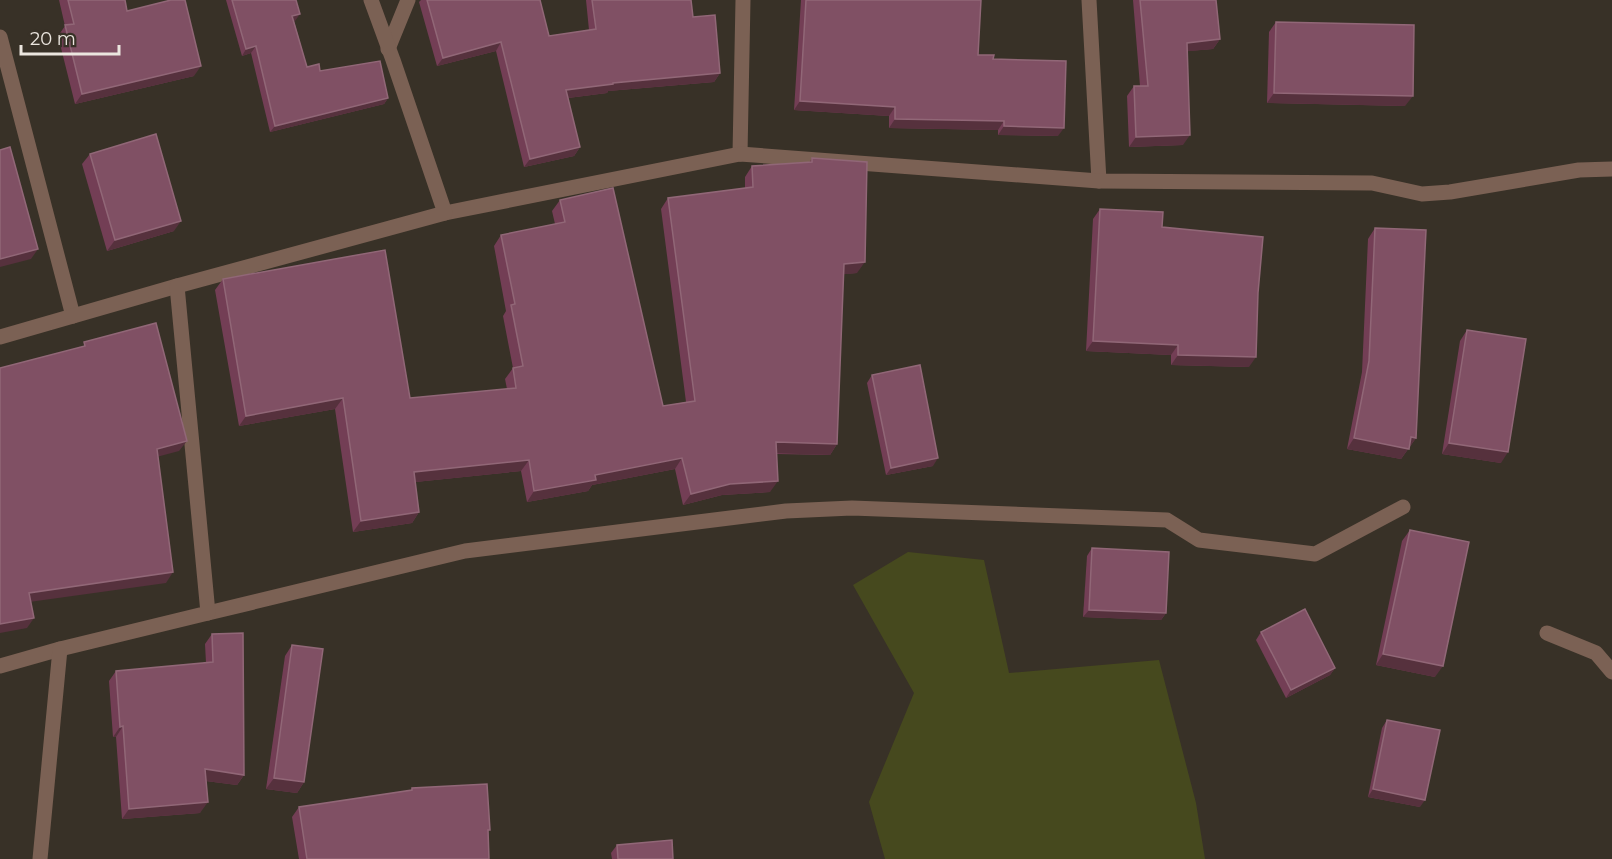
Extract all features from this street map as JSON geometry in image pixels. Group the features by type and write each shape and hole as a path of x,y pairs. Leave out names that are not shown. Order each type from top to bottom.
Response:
{"street":[{"path":"371,0 445,213"},
{"path":"388,49 408,0"},
{"path":"740,154 743,0"},
{"path":"1089,0 1099,181"},
{"path":"0,37 73,316"},
{"path":"0,337 445,213 740,154 1099,181 1372,183 1422,194 1450,192 1579,170 1612,169"},
{"path":"177,286 208,613"},
{"path":"0,666 60,649 465,550 786,511 852,508 1167,520 1199,540 1315,554 1403,507"},
{"path":"1547,633 1596,652 1612,672"},
{"path":"40,859 60,649"}],"green space":[{"path":"908,552 984,560 1009,673 1159,660 1196,803 1205,859 885,859 869,802 914,693 853,585"}],"building":[{"path":"68,0 125,0 127,11 171,0 185,0 201,66 82,94 65,25 74,24"},
{"path":"232,0 296,0 300,14 292,16 307,67 319,64 320,71 380,61 388,98 275,126 256,46 246,49"},
{"path":"427,0 540,0 549,36 596,29 592,0 691,0 693,17 715,15 720,73 613,83 566,90 580,147 530,159 501,42 443,58"},
{"path":"806,0 981,0 978,55 994,55 993,59 1066,61 1064,128 1004,126 1004,121 895,119 895,107 800,101"},
{"path":"1140,0 1216,0 1220,39 1187,43 1190,135 1136,137 1134,86 1148,86"},
{"path":"1276,22 1414,25 1413,96 1274,93"},
{"path":"156,134 181,221 115,240 90,154"},
{"path":"10,147 38,249 0,259 0,150"},
{"path":"812,158 867,162 865,262 844,264 837,444 776,442 778,481 730,484 691,494 682,458 595,475 596,480 534,491 529,460 414,472 419,512 361,521 343,398 246,416 223,279 385,250 410,398 516,388 513,368 523,366 511,305 515,304 501,235 565,222 560,200 613,188 663,406 695,401 668,198 753,187 752,166 812,162"},
{"path":"1100,209 1163,212 1162,227 1263,237 1256,357 1178,355 1178,345 1093,341"},
{"path":"1375,228 1426,230 1416,438 1411,437 1409,449 1354,438 1369,361"},
{"path":"156,323 187,441 157,449 173,572 29,593 34,618 0,624 0,368 85,346 84,342"},
{"path":"1467,330 1526,339 1508,452 1449,443"},
{"path":"920,365 938,458 891,468 872,375"},
{"path":"1410,530 1469,542 1443,666 1383,654"},
{"path":"1092,548 1169,552 1166,613 1089,610"},
{"path":"1305,609 1335,668 1291,690 1261,632"},
{"path":"243,633 244,775 205,769 208,802 129,809 123,726 120,727 116,671 213,662 212,634"},
{"path":"292,645 323,649 304,782 274,778"},
{"path":"1387,720 1440,730 1425,800 1373,789"},
{"path":"487,784 489,859 307,859 299,807 412,790 412,788"},
{"path":"672,840 673,859 618,859 617,845"}]}
